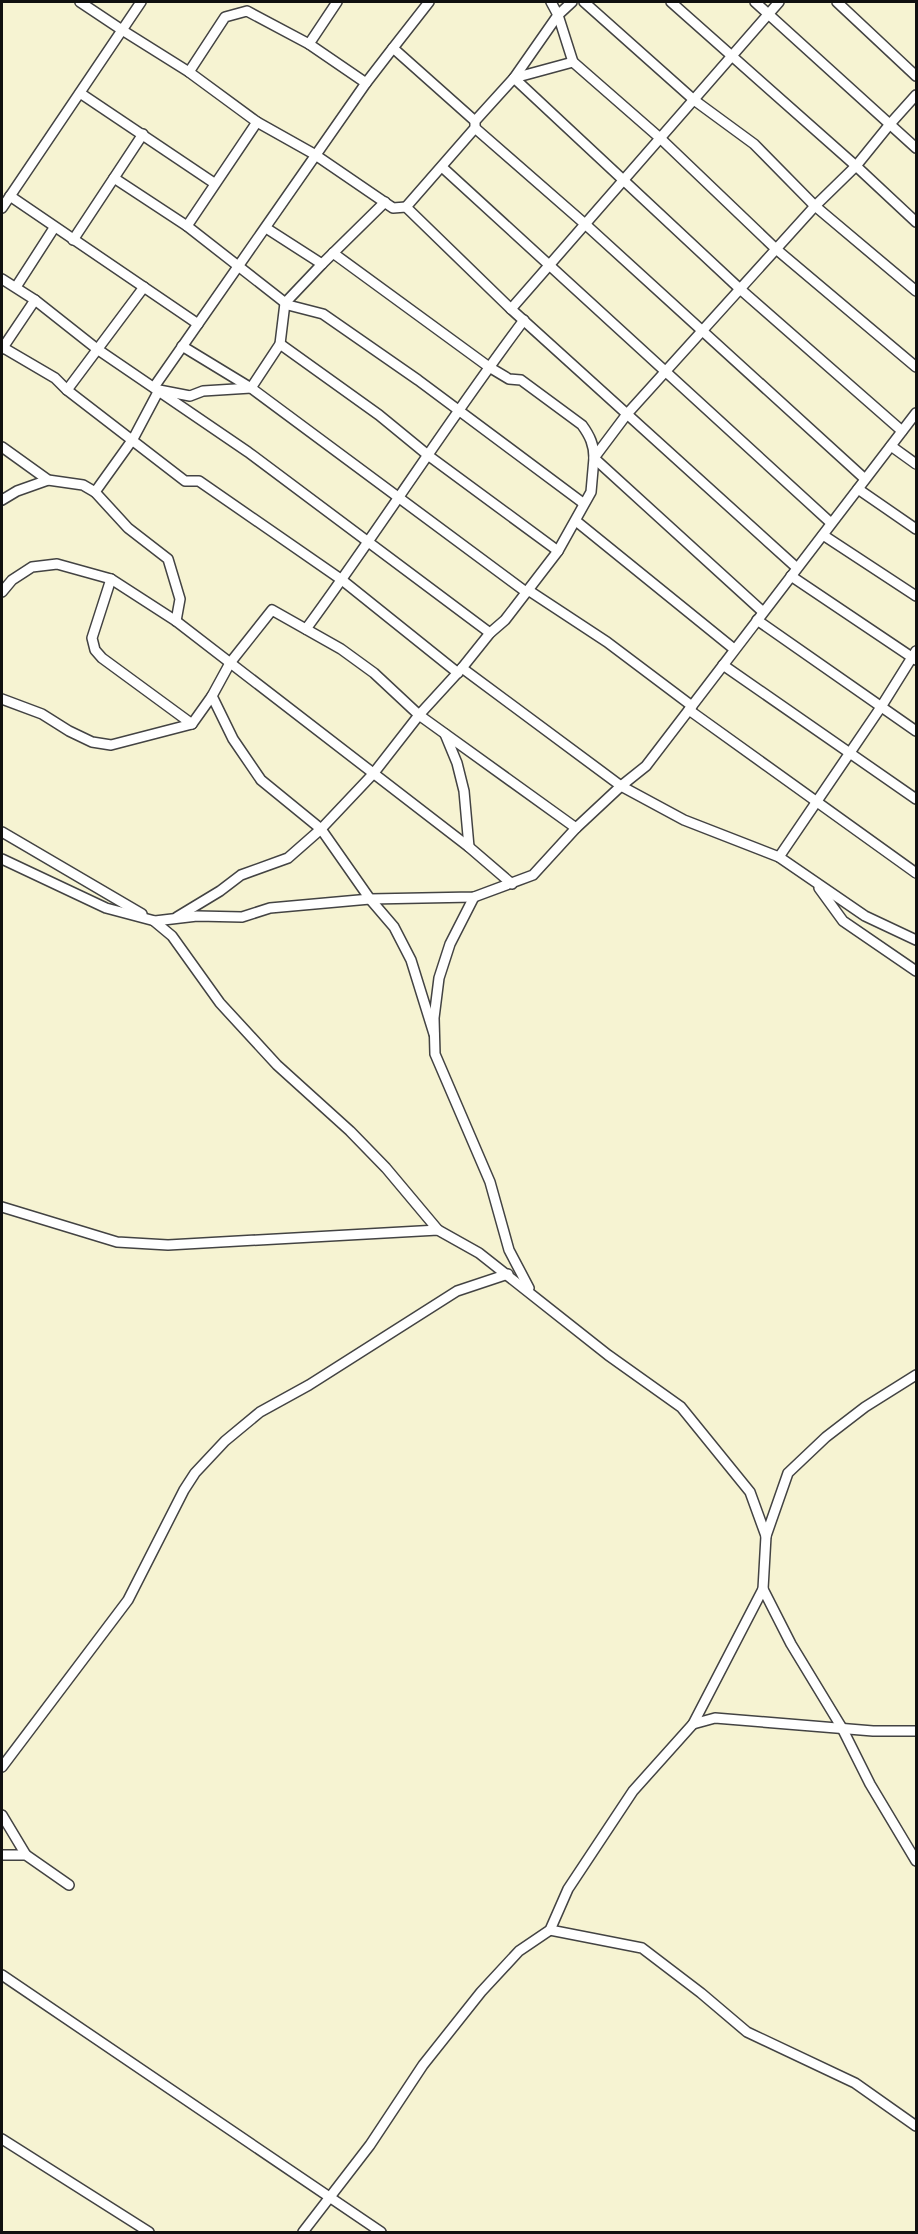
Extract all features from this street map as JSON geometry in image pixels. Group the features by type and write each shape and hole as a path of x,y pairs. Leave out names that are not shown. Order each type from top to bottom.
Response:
{"street":[{"path":"80,2 189,72 257,122 314,154 393,208 406,207 442,167 514,78 558,15 572,2"},
{"path":"2,208 141,2"},
{"path":"309,44 337,2"},
{"path":"96,492 133,439 156,389 182,346 266,228 314,154 429,2"},
{"path":"551,2 558,15 573,62 660,138 776,249 916,367"},
{"path":"584,2 694,100 754,144 815,206 916,291"},
{"path":"671,2 916,222"},
{"path":"755,2 916,148"},
{"path":"512,309 779,2"},
{"path":"837,2 916,76"},
{"path":"189,72 225,16 248,10 309,44 366,83"},
{"path":"393,48 865,479"},
{"path":"514,78 573,62"},
{"path":"514,78 740,289 902,431"},
{"path":"80,93 214,183"},
{"path":"594,458 627,414 815,206 856,166 916,95"},
{"path":"187,226 257,122"},
{"path":"73,240 143,134"},
{"path":"442,167 831,523"},
{"path":"114,178 187,226 285,303 323,314 418,380 583,503"},
{"path":"10,196 198,324"},
{"path":"251,388 280,344 285,303 385,202"},
{"path":"406,207 512,309 797,568"},
{"path":"16,287 54,228"},
{"path":"266,228 322,264"},
{"path":"175,918 220,891 241,875 288,858 321,830 373,774 419,715 490,633 506,620 558,551 591,492 594,448 590,435 582,426 521,380 509,379 489,367 333,253"},
{"path":"2,279 35,300 97,349 248,452 490,633"},
{"path":"67,390 144,287"},
{"path":"35,300 2,348 56,378 67,390 133,439 160,463 185,481 199,481 342,580 460,670 621,786 684,820 779,857 865,916 916,940"},
{"path":"306,629 524,320"},
{"path":"280,344 379,415 429,456 558,551"},
{"path":"182,346 251,388 527,591 607,642 816,803 916,873"},
{"path":"156,389 190,396 203,391 251,388"},
{"path":"2,859 106,908 155,921 175,918 242,917 270,908 370,899 474,897 533,875 576,828 646,766 916,412"},
{"path":"891,446 916,464"},
{"path":"2,447 48,480 82,485 96,492 128,528 168,559 180,599 176,621"},
{"path":"594,458 760,616 916,731"},
{"path":"2,500 17,491 48,480"},
{"path":"858,489 916,529"},
{"path":"576,521 734,649"},
{"path":"823,535 916,596"},
{"path":"2,592 12,580 32,567 57,564 111,579 176,621 469,848 512,884"},
{"path":"779,857 915,656 791,576"},
{"path":"111,579 92,638 95,650 102,658 192,724"},
{"path":"2,699 42,714 92,742 111,745 192,724 212,696 230,663 272,610 341,649 374,673 419,715 576,828"},
{"path":"723,666 916,799"},
{"path":"212,696 233,739 261,780 321,830 370,899 394,927 411,960 435,1034"},
{"path":"445,734 457,763 464,791 469,848"},
{"path":"2,832 155,921 172,936 220,1003 277,1065 379,1161 438,1230 479,1253 508,1274 608,1355 681,1407 750,1492 766,1536"},
{"path":"811,879 843,921 916,971"},
{"path":"474,897 450,944 439,978 434,1018 435,1054 490,1182 509,1250 531,1293"},
{"path":"2,1207 117,1242 168,1245 438,1230"},
{"path":"2,1767 128,1600 184,1490 195,1473 225,1441 261,1412 457,1291 508,1274"},
{"path":"303,2232 370,2145 423,2065 481,1992 519,1951 550,1930 568,1889 633,1791 693,1724 763,1589 766,1536 788,1473 834,1431 865,1407 916,1375"},
{"path":"763,1589 791,1644 842,1728 870,1784 916,1861"},
{"path":"693,1724 715,1718 916,1731"},
{"path":"2,1815 26,1855 69,1885"},
{"path":"2,1855 26,1855"},
{"path":"550,1930 642,1948 747,2032 855,2083 916,2126"},
{"path":"2,1975 381,2232"},
{"path":"2,2139 149,2232"}],"shaded area":[{"path":"2,2 916,2 916,2232 2,2232"}]}
